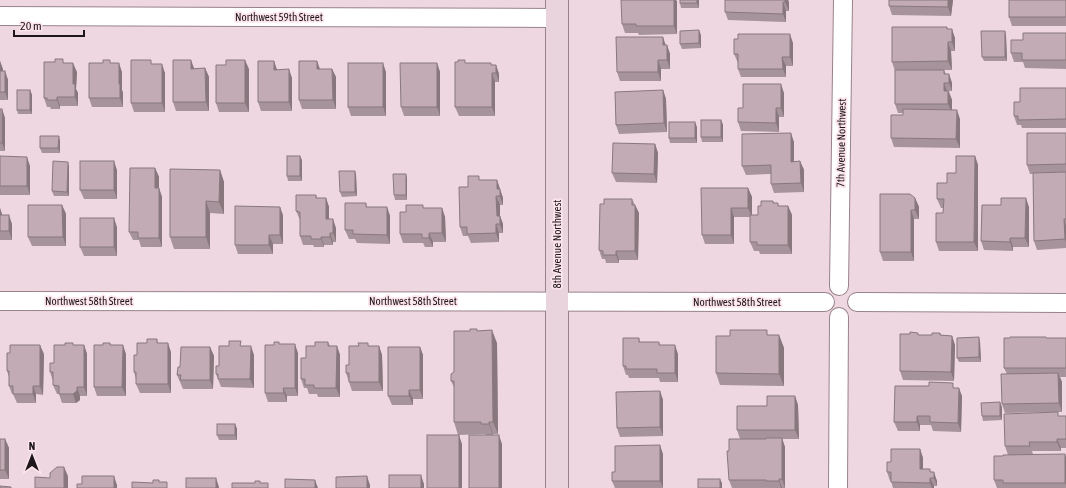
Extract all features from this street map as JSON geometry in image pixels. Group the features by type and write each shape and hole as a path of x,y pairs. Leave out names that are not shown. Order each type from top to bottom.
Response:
{"main road":[{"name":"8th Avenue Northwest","path":"557,9 557,488"}],"street":[{"name":"7th Avenue Northwest","path":"839,286 843,0"},
{"name":"Northwest 59th Street","path":"0,16 557,9"},
{"path":"839,286 849,288 853,292 856,302 853,312 844,317 839,317 830,313 825,302 830,291 839,286"},
{"name":"Northwest 58th Street","path":"0,301 825,302"},
{"path":"856,302 1066,303"},
{"path":"838,488 839,317"}],"building":[{"path":"621,0 674,0 674,26 636,26 636,24 622,24"},
{"path":"680,0 697,0 697,3 680,3"},
{"path":"725,0 785,0 785,2 783,2 783,14 725,12"},
{"path":"889,0 948,0 948,7 889,6"},
{"path":"1009,0 1066,0 1066,17 1009,17"},
{"path":"892,27 947,27 947,29 952,29 952,42 948,42 948,61 892,62"},
{"path":"699,30 699,43 680,44 680,31"},
{"path":"981,31 1005,31 1005,57 982,57"},
{"path":"1023,33 1066,33 1066,60 1022,60 1022,53 1011,53 1011,40 1023,40"},
{"path":"738,34 790,34 790,57 782,57 783,69 738,69 738,54 734,54 734,39 738,39"},
{"path":"616,37 663,37 663,45 667,45 667,60 658,60 658,72 617,72"},
{"path":"55,59 63,59 63,63 73,63 73,84 75,84 75,97 57,97 57,100 47,100 47,98 44,98 44,62 55,62"},
{"path":"103,60 110,60 110,63 119,63 120,98 89,98 89,63 103,63"},
{"path":"131,60 151,60 151,64 162,64 162,103 131,103"},
{"path":"173,60 191,60 191,69 205,68 206,102 173,102"},
{"path":"226,60 245,60 245,103 216,103 216,65 226,65"},
{"path":"458,60 465,60 465,63 491,63 491,65 496,65 496,73 492,73 492,107 455,107 455,62 458,62"},
{"path":"258,61 274,61 274,70 289,69 289,102 258,102"},
{"path":"299,61 317,61 317,69 332,69 333,100 299,100"},
{"path":"348,63 383,63 383,107 348,107"},
{"path":"400,63 437,63 437,107 401,107"},
{"path":"895,70 944,70 944,74 949,74 949,83 944,83 944,91 948,91 948,104 895,104"},
{"path":"0,71 5,71 5,92 0,92"},
{"path":"743,84 781,84 781,108 776,108 776,123 738,122 738,108 743,108"},
{"path":"1020,88 1066,88 1066,119 1018,120 1018,116 1014,116 1014,102 1020,102"},
{"path":"17,90 30,90 30,110 17,110"},
{"path":"663,90 664,123 616,125 615,92"},
{"path":"0,109 2,109 2,143 0,143"},
{"path":"903,109 957,110 956,139 891,138 891,115 903,115"},
{"path":"701,120 721,120 721,137 701,137"},
{"path":"669,122 695,122 695,138 669,138"},
{"path":"791,133 791,162 800,161 801,183 771,184 771,165 742,166 742,134"},
{"path":"1027,133 1066,133 1066,164 1027,165"},
{"path":"40,136 59,136 58,148 40,148"},
{"path":"613,143 655,144 654,174 612,173"},
{"path":"0,156 27,157 27,186 0,186"},
{"path":"287,156 300,156 300,176 287,176"},
{"path":"956,156 975,156 974,242 936,242 936,213 943,213 944,199 937,199 937,183 947,183 947,173 956,173"},
{"path":"53,161 68,162 67,192 52,191"},
{"path":"80,161 114,161 114,190 80,190"},
{"path":"130,168 155,168 155,188 159,188 159,238 138,238 138,232 129,232"},
{"path":"170,169 220,170 219,202 206,201 206,237 170,237"},
{"path":"339,171 355,171 355,192 340,192"},
{"path":"1066,172 1066,219 1064,219 1065,239 1034,241 1033,173"},
{"path":"393,174 406,174 406,195 394,195"},
{"path":"468,176 479,176 479,180 497,180 497,189 500,189 500,196 496,196 497,216 500,216 500,224 496,224 496,233 467,234 467,227 460,227 459,187 468,187"},
{"path":"701,188 748,188 748,208 731,208 731,235 702,235"},
{"path":"880,194 910,194 915,198 915,210 911,210 911,252 880,252"},
{"path":"296,195 316,195 316,198 326,198 326,219 333,219 333,233 330,233 330,237 311,239 311,236 300,236 300,212 296,211"},
{"path":"1001,198 1026,198 1025,238 1010,238 1010,242 981,241 982,205 1001,205"},
{"path":"604,199 632,199 632,205 635,205 635,251 616,251 616,255 603,255 603,251 599,250 600,204 604,204"},
{"path":"761,201 773,201 773,203 778,203 778,206 788,206 788,245 757,245 757,242 750,242 750,215 758,215 758,206 761,206"},
{"path":"345,203 366,203 366,207 387,207 387,235 353,234 353,230 345,230"},
{"path":"28,205 62,205 63,237 28,237"},
{"path":"406,205 423,205 423,208 442,208 442,233 429,233 429,238 422,238 422,234 400,234 400,212 406,212"},
{"path":"235,206 280,207 280,235 269,235 269,245 235,245"},
{"path":"0,215 9,215 9,231 0,231"},
{"path":"80,218 114,218 114,247 80,247"},
{"path":"470,329 477,329 477,331 492,330 493,422 489,422 489,424 481,424 481,422 454,422 454,381 451,381 451,374 454,372 454,331 470,331"},
{"path":"730,330 767,330 767,335 779,335 779,374 716,373 716,336 730,336"},
{"path":"910,332 918,333 918,335 932,335 932,333 940,333 940,335 952,336 951,372 900,371 900,334 910,334"},
{"path":"979,337 979,357 957,358 957,338"},
{"path":"623,338 639,338 639,342 659,342 659,345 675,345 675,373 657,373 657,369 626,369 626,366 623,366"},
{"path":"1004,338 1066,338 1066,368 1004,368"},
{"path":"147,339 157,339 157,343 168,343 168,384 136,384 134,355 137,355 137,343 147,343"},
{"path":"229,341 241,341 240,346 251,346 250,379 218,379 218,374 216,374 216,366 219,366 219,346 229,346"},
{"path":"274,342 279,342 279,344 295,344 295,388 283,388 284,393 265,393 265,345 274,345"},
{"path":"315,342 328,342 328,346 337,346 336,388 314,388 314,385 305,385 305,379 301,379 301,358 306,358 306,346 315,346"},
{"path":"65,343 84,345 84,387 77,387 77,391 73,394 59,394 59,386 53,385 53,372 50,372 50,363 54,363 54,345 65,345"},
{"path":"103,343 110,343 110,345 123,345 122,387 94,387 94,345 103,345"},
{"path":"358,343 368,343 368,346 379,346 379,382 349,382 349,373 346,373 346,365 349,365 349,346 359,346"},
{"path":"10,345 40,345 40,386 33,386 33,394 13,394 13,386 9,386 7,353 10,353"},
{"path":"181,347 210,347 210,380 180,380 181,375 177,375 178,367 180,367"},
{"path":"388,347 420,347 420,390 409,390 409,396 388,396"},
{"path":"1058,373 1059,403 1002,404 1001,374"},
{"path":"929,382 953,383 953,388 959,388 958,423 930,422 930,416 917,416 917,422 894,422 895,386 929,386"},
{"path":"660,391 660,427 617,428 616,392"},
{"path":"767,396 795,396 795,430 737,430 737,406 767,406"},
{"path":"1000,402 1000,416 982,416 981,403"},
{"path":"1058,412 1058,416 1066,416 1066,439 1057,439 1057,442 1029,442 1030,446 1005,446 1004,414"},
{"path":"217,424 235,424 235,435 217,435"},
{"path":"427,435 459,435 459,488 427,488"},
{"path":"469,435 499,435 499,488 469,488"},
{"path":"782,438 782,479 779,479 779,481 729,480 727,451 729,451 729,439"},
{"path":"0,439 5,439 5,470 0,470"},
{"path":"660,445 660,481 612,481 612,472 615,472 615,446"},
{"path":"891,449 920,449 920,469 930,469 930,472 934,472 934,478 930,478 930,483 891,482 891,472 887,472 887,462 891,462"},
{"path":"1065,454 1065,483 1003,483 1003,480 994,480 994,456"},
{"path":"57,467 64,467 64,488 35,488 35,477 50,478 50,473"},
{"path":"389,475 421,475 421,488 389,488"},
{"path":"82,476 114,476 114,488 77,488 77,484 82,484"},
{"path":"367,476 367,488 336,488 336,477"},
{"path":"186,478 216,478 216,488 186,488"},
{"path":"285,479 315,480 315,488 285,488"},
{"path":"698,479 720,479 720,488 698,488"},
{"path":"153,480 167,482 167,488 132,488 132,482 153,483"},
{"path":"255,481 260,481 260,483 268,483 268,488 232,488 232,483 255,483"},
{"path":"0,486 11,487 11,488 0,488"}]}
